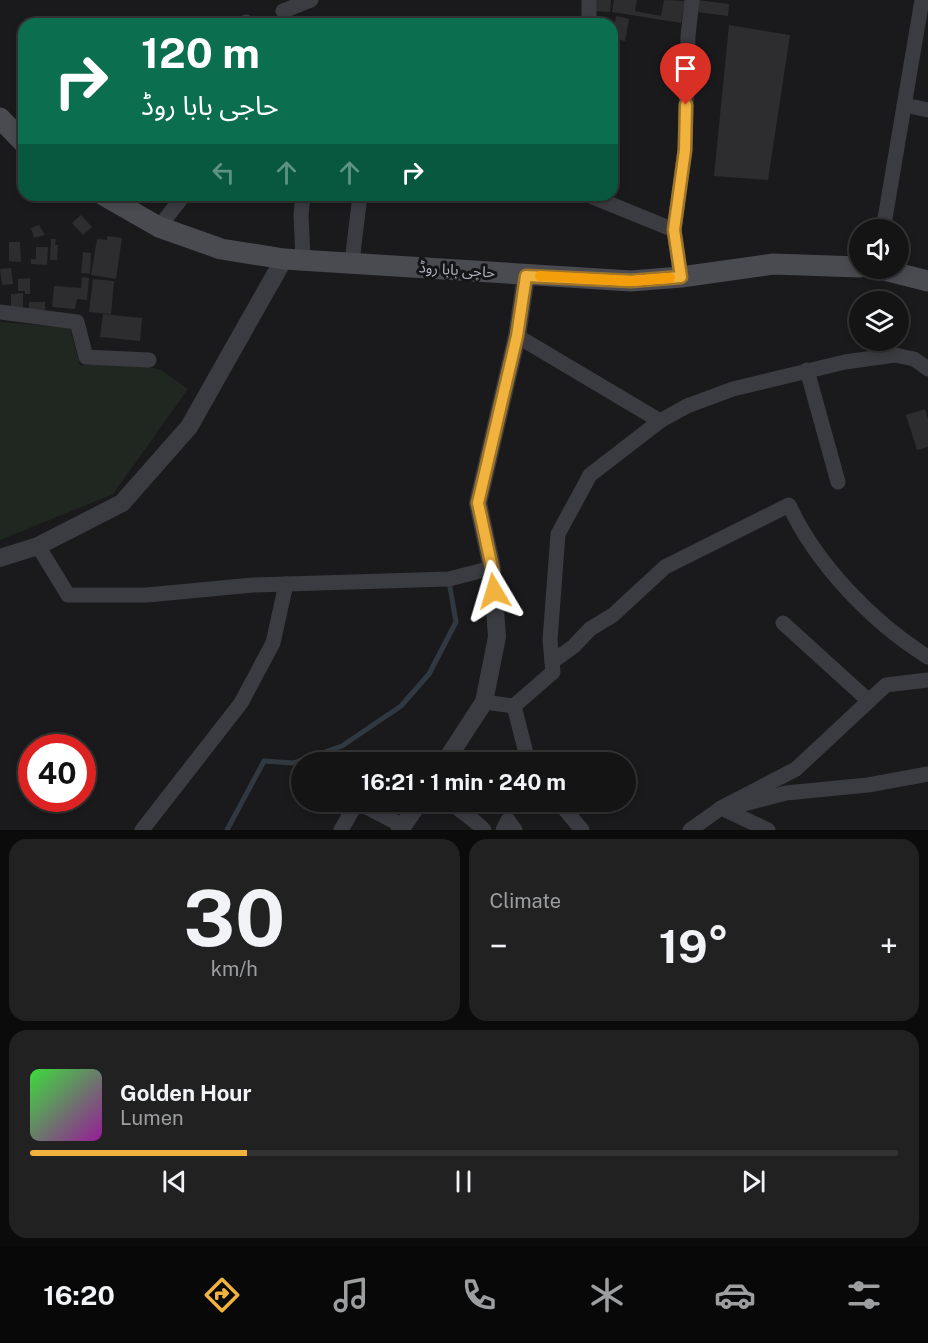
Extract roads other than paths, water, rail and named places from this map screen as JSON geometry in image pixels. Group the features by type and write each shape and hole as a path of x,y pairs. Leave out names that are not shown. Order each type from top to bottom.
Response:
{"main road":[{"path":"0,118 18,137"},
{"name":"حاجی بابا روڈ","path":"114,201 159,226 221,249 294,259 526,276 631,281 681,277 773,264 849,267"},
{"path":"909,276 928,281"}],"street":[{"path":"283,11 311,0"},
{"path":"589,0 589,18"},
{"path":"681,277 674,230 685,150 688,36 692,0"},
{"path":"885,219 922,0"},
{"path":"904,105 928,110"},
{"path":"159,226 179,201"},
{"path":"0,558 38,546 122,503 189,426 294,259 302,201"},
{"path":"352,262 359,201"},
{"path":"603,201 674,230"},
{"path":"452,752 484,702 497,637 492,568 478,503 517,336 526,276"},
{"path":"0,312 77,322 86,357 149,360"},
{"path":"517,336 660,421"},
{"path":"484,702 514,706 553,672 550,640 558,534 590,475 660,421 687,405 734,389 845,362 895,355 914,360 928,369"},
{"path":"807,370 838,482"},
{"path":"552,662 574,646 590,629 613,615 665,567 789,505 799,528 830,573 905,642 928,657"},
{"path":"38,546 68,595 147,595 286,584 360,584 449,579 492,568"},
{"path":"142,830 241,703 273,643 286,584"},
{"path":"783,623 869,701"},
{"path":"690,830 721,808 796,769 886,685 928,680"},
{"path":"514,706 526,752"},
{"path":"721,808 755,803 786,793 868,785 928,774"},
{"path":"341,830 357,802 402,828 413,812"},
{"path":"721,808 768,830"},
{"path":"463,812 471,816 484,830"},
{"path":"567,812 582,830"},
{"path":"503,830 508,820 514,830"}],"waterway":[{"path":"227,830 264,761 293,763 342,746 401,706 429,674 456,622 449,581"}]}
